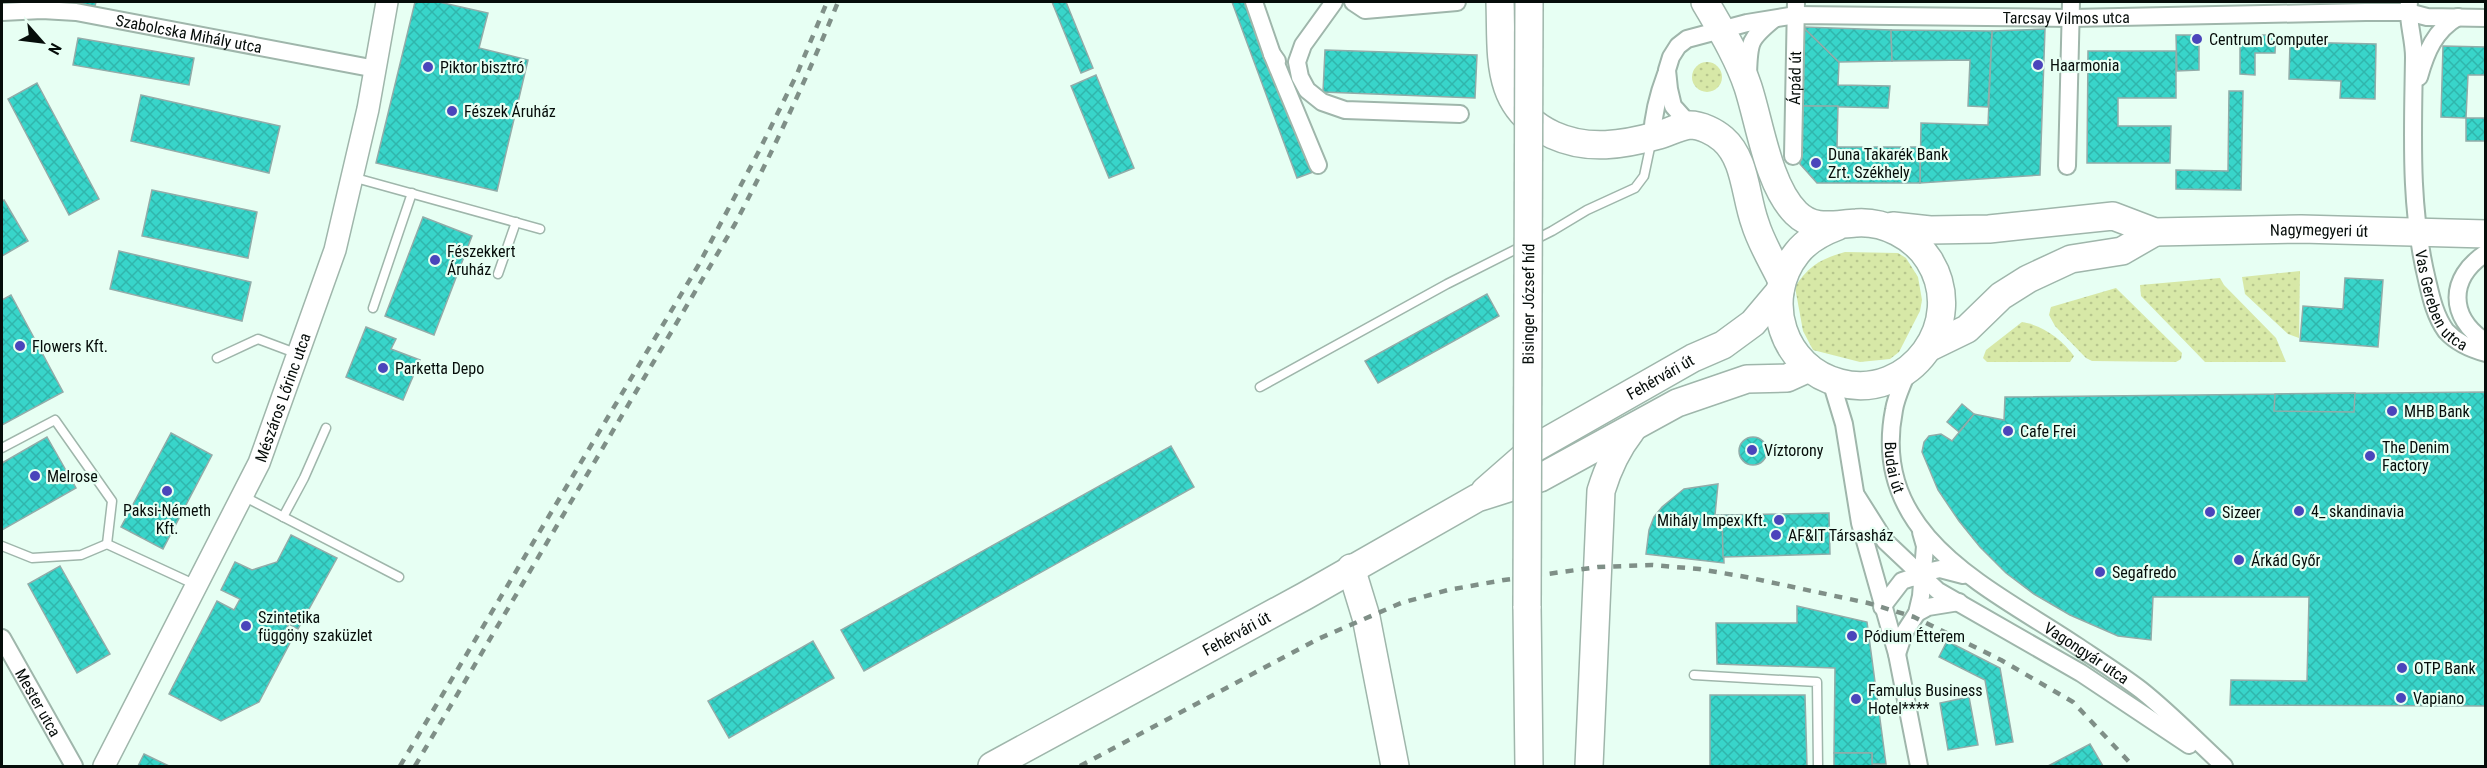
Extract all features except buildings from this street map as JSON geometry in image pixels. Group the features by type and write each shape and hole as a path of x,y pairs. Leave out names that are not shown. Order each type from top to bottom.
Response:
{"main road":[{"path":"1500,2 1502,69 1509,94 1522,114 1542,130 1564,140 1586,146 1621,144 1690,125 1707,129 1724,140 1735,156 1746,186 1755,224 1781,286"},
{"name":"Bisinger József híd","path":"1529,2 1527,606 1529,766"},
{"path":"1705,2 1748,84 1773,172 1787,200 1796,213 1814,225 1838,226"},
{"name":"Nagymegyeri út","path":"1874,224 1930,230 1989,229 2113,216 2155,232 2244,229 2486,234"},
{"path":"1856,223 1874,224 1895,230 1914,243 1929,260 1939,281 1942,303 1939,326 1930,347 1907,372 1890,381 1870,386 1850,386 1820,375 1792,349 1781,326 1778,308 1781,286 1788,266 1803,246 1822,232 1856,223"},
{"name":"Nagymegyeri út","path":"1930,347 1967,328 2001,296 2028,279 2072,259 2122,251 2155,232"},
{"name":"Fehérvári út","path":"1477,498 1533,449 1693,358 1723,345 1753,322 1781,286"},
{"name":"Fehérvári út","path":"992,766 1305,596 1477,498 1540,478 1677,403 1747,379 1820,375"},
{"path":"1589,766 1601,491 1619,446 1635,426"},
{"path":"1352,568 1366,617 1395,766"}],"street":[{"name":"Mészáros Lőrinc utca","path":"104,766 259,463 335,250 376,69 387,2"},
{"path":"1254,2 1272,54 1318,165"},
{"path":"1307,90 1300,77 1297,62 1303,45 1334,2"},
{"path":"1353,2 1365,10 1457,2"},
{"path":"2408,7 2414,44 2413,114"},
{"name":"Tarcsay Vilmos utca","path":"1652,137 1653,116 1658,94 1678,46 1687,39 1721,29 1775,18 1796,8 2071,10 2408,7 2427,17 2486,18"},
{"name":"Árpád út","path":"1793,156 1796,8"},
{"name":"Szabolcska Mihály utca","path":"2,12 42,10 76,12 376,69"},
{"path":"2067,166 2071,10"},
{"path":"2413,114 2417,87 2427,52 2440,31 2458,17"},
{"path":"1748,84 1749,52 1754,34 1775,18"},
{"path":"1272,54 1288,79 1322,102 1345,110 1460,114"},
{"path":"1667,70 1674,106 1690,125"},
{"name":"Vas Gereben utca","path":"2413,114 2412,168 2418,232 2430,294 2442,323 2459,341 2486,353"},
{"name":"Vas Gereben utca","path":"2486,253 2474,261 2461,279 2457,296 2459,311 2466,324 2486,342"},
{"name":"Budai út","path":"1907,372 1894,408 1890,432 1894,469 1903,501 1920,528 1940,551"},
{"path":"1820,375 1841,414 1860,523 1897,654 1919,766"},
{"path":"1856,495 1885,541 1922,577"},
{"path":"1897,654 1904,633 1917,613 1925,546 1920,528"},
{"name":"Vagongyár utca","path":"1940,551 1971,578 2141,690 2222,766"},
{"path":"1882,607 1902,581 1922,577 1931,571 1946,569 1971,578"},
{"name":"Vagongyár utca","path":"1922,577 1938,591 2081,673 2222,766"},
{"path":"1917,613 1928,607 1959,602"},
{"name":"Mester utca","path":"2,638 74,766"}],"lane":[{"path":"1260,387 1447,284 1552,231 1587,210 1635,189 1644,176 1652,137"},
{"path":"352,177 540,229"},
{"path":"373,308 412,193"},
{"path":"498,274 516,222"},
{"path":"217,358 258,339 298,354"},
{"path":"2,448 55,420 112,501 107,544"},
{"path":"283,517 304,478 326,428"},
{"path":"242,496 399,577"},
{"path":"2,546 32,558 81,555 107,544 197,585"},
{"path":"1694,675 1817,682 1818,766"}],"green space":[{"path":"1707,62 1718,66 1722,77 1718,88 1707,92 1696,88 1692,77 1696,66"},
{"path":"1845,252 1898,253 1906,258 1918,277 1922,300 1920,311 1899,352 1890,359 1860,362 1813,350 1803,331 1795,287 1816,264"},
{"path":"2300,271 2299,338 2288,334 2245,294 2242,277"},
{"path":"2220,278 2224,285 2276,338 2286,362 2205,362 2141,296 2140,285"},
{"path":"2116,288 2182,353 2181,359 2176,362 2092,361 2086,358 2055,326 2049,315 2051,307"},
{"path":"2022,322 2037,326 2058,339 2074,356 2070,362 1987,362 1983,358 1986,350"}],"railway":[{"path":"400,766 698,266 797,74 827,2"},
{"path":"415,766 735,224 789,114 838,2"},
{"path":"1080,766 1318,639 1401,603 1448,590 1504,580 1598,567 1652,565 1699,569 1746,577 1868,603 1914,617 2001,660 2073,702 2133,766"}],"place":[{"name":"Centrum Computer","path":"2197,39"},
{"name":"Haarmonia","path":"2038,65"},
{"name":"Piktor bisztró","path":"428,67"},
{"name":"Fészek Áruház","path":"452,111"},
{"name":"Duna Takarék Bank Zrt. Székhely","path":"1816,163"},
{"name":"Fészekkert Áruház","path":"435,260"},
{"name":"Flowers Kft.","path":"20,346"},
{"name":"Parketta Depo","path":"383,368"},
{"name":"MHB Bank","path":"2392,411"},
{"name":"Cafe Frei","path":"2008,431"},
{"name":"Víztorony","path":"1752,450"},
{"name":"The Denim Factory","path":"2370,456"},
{"name":"Melrose","path":"35,476"},
{"name":"Paksi-Németh Kft.","path":"167,491"},
{"name":"4_ skandinavia","path":"2299,511"},
{"name":"Sizeer","path":"2210,512"},
{"name":"Mihály Impex Kft.","path":"1779,520"},
{"name":"AF&IT Társasház","path":"1776,535"},
{"name":"Árkád Győr","path":"2239,560"},
{"name":"Segafredo","path":"2100,572"},
{"name":"Szintetika függöny szaküzlet","path":"246,626"},
{"name":"Pódium Étterem","path":"1852,636"},
{"name":"OTP Bank","path":"2402,668"},
{"name":"Vapiano","path":"2401,698"},
{"name":"Famulus Business Hotel****","path":"1856,699"}]}
